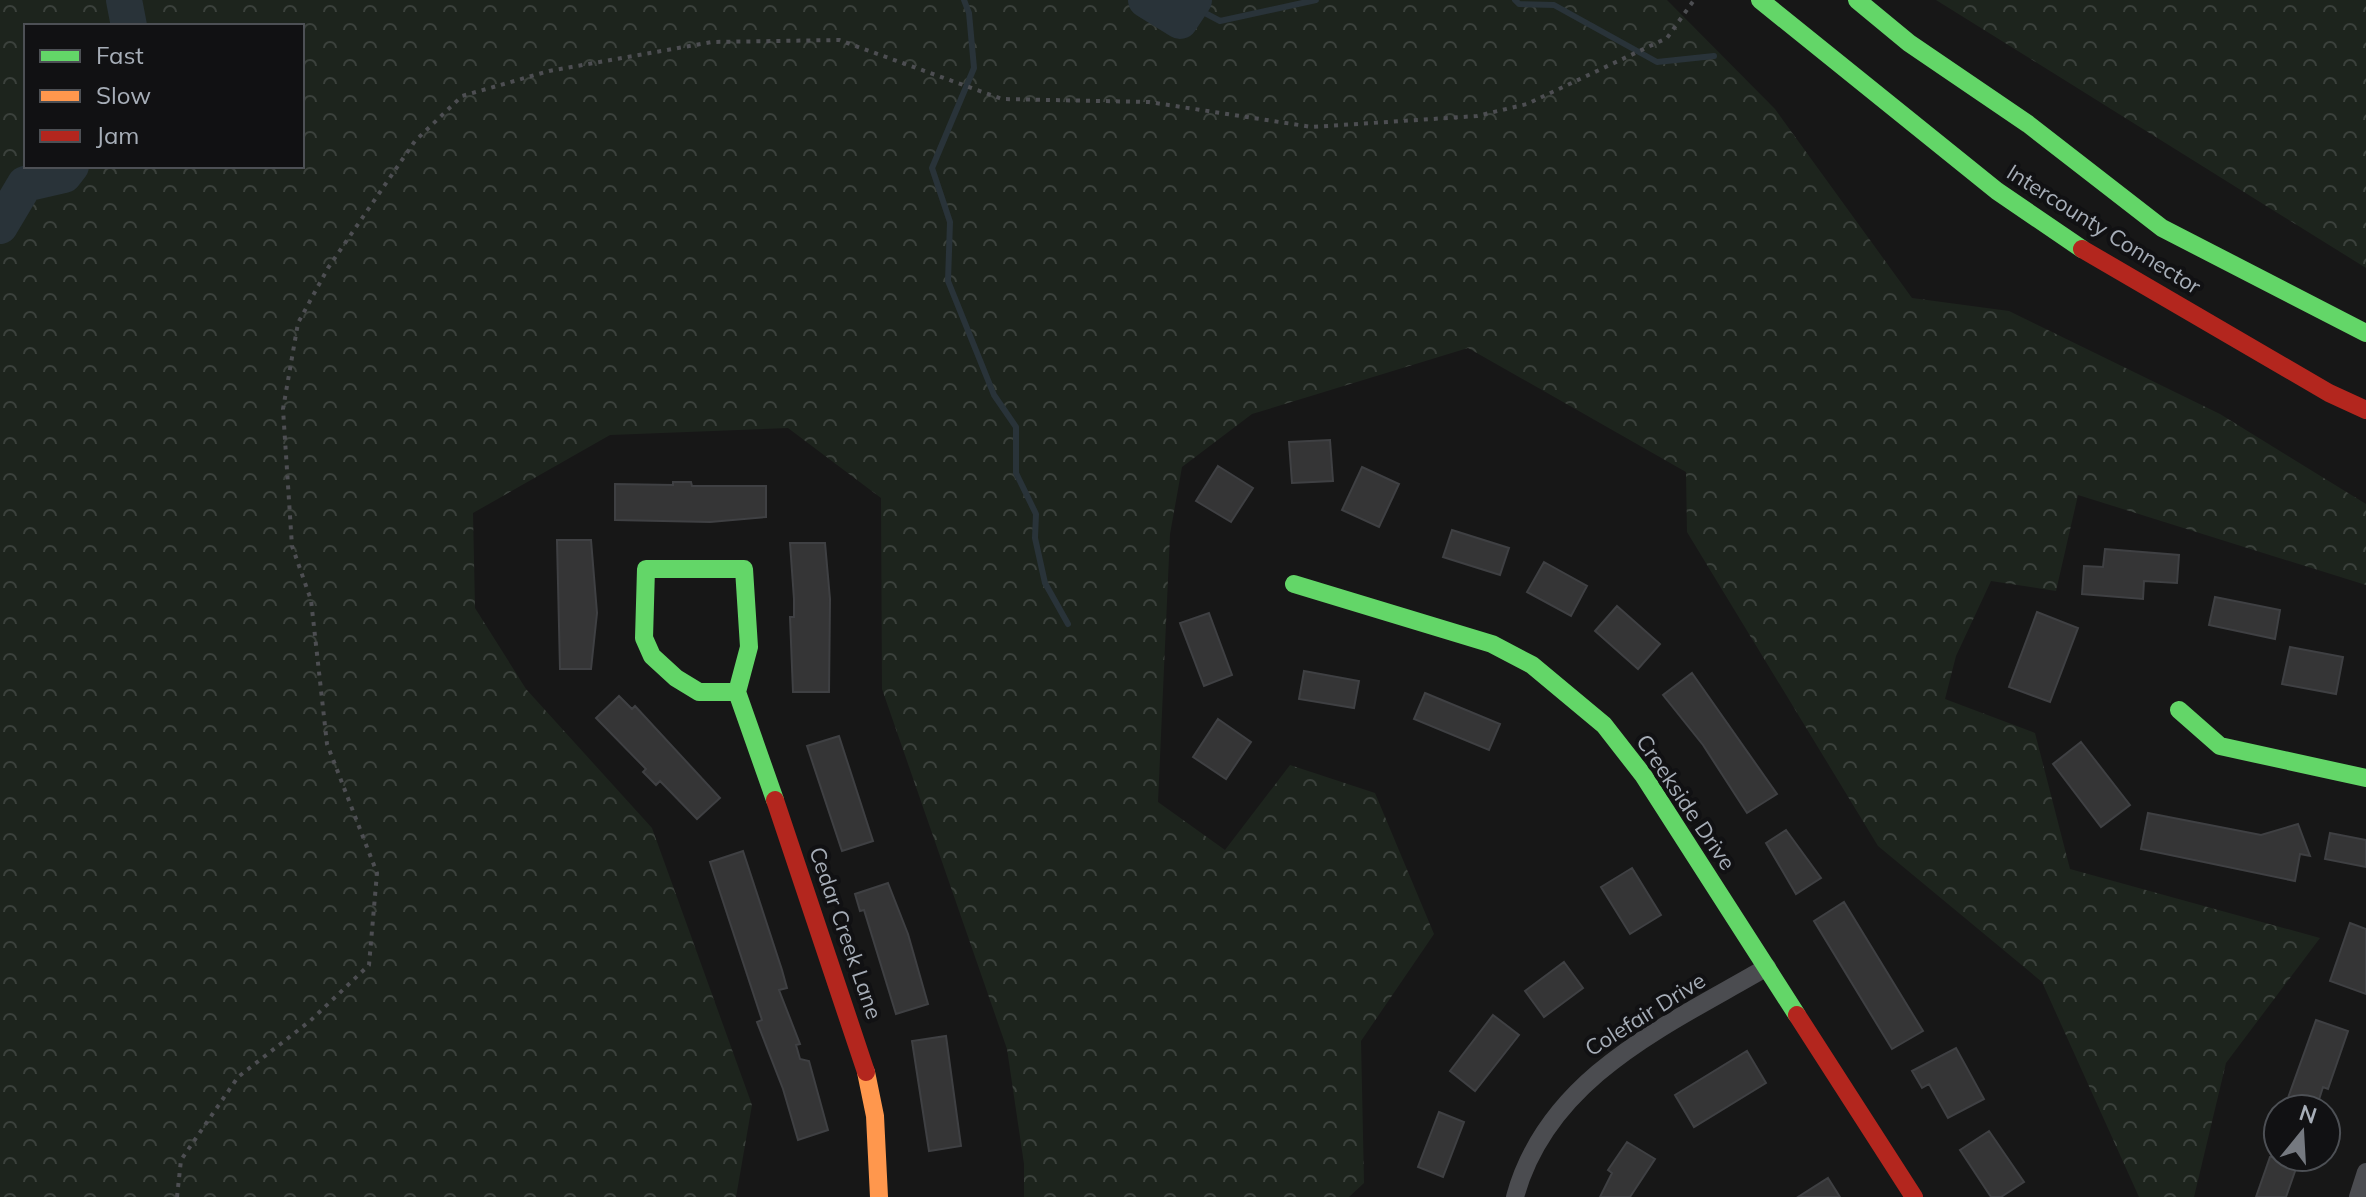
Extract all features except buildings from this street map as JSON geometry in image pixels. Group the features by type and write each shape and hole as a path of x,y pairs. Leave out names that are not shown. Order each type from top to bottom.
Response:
{"main road":[{"name":"Intercounty Connector","path":"1760,0 1997,191 2079,247 2329,393 2366,410"},
{"name":"Intercounty Connector","path":"1857,0 1909,43 2028,124 2162,228 2366,333"},
{"path":"646,569 744,569 750,642 746,674 737,692 699,692 676,678 652,656 644,638 646,569"},
{"name":"Creekside Drive","path":"1294,584 1492,644 1532,665 1604,725 1643,775 1914,1197"},
{"name":"Cedar Creek Lane","path":"737,692 862,1051 875,1116 879,1197"},
{"path":"2179,710 2220,746 2366,778"}],"street":[{"name":"Colefair Drive","path":"1515,1197 1536,1144 1559,1110 1590,1077 1628,1049 1767,967"},
{"path":"2358,1197 2366,1172"}],"path":[{"path":"177,1197 181,1160 238,1077 310,1021 369,965 377,873 327,744 311,600 292,546 283,409 298,323 328,268 415,141 462,96 549,71 712,42 839,40 1002,99 1149,102 1312,127 1477,116 1527,104 1667,38 1694,0"}],"green space":[{"path":"0,0 1667,0 1775,109 1912,298 2009,311 2220,414 2366,504 2366,585 2078,495 2056,591 1991,581 1956,656 1945,699 2035,733 2070,869 2320,938 2226,1063 2194,1197 2139,1197 2042,982 1878,846 1687,532 1686,472 1468,348 1252,414 1182,467 1170,534 1158,802 1225,850 1290,765 1375,793 1434,934 1361,1041 1364,1183 1349,1197 1024,1197 1024,1164 1007,1049 882,689 881,498 788,428 610,435 473,513 475,608 526,689 652,828 752,1105 736,1197 0,1197"},
{"path":"1936,0 2366,0 2366,268"}],"waterway":[{"path":"124,0 129,24"},
{"path":"964,0 969,13 974,68 932,168 950,222 948,281 994,395 1016,427 1016,473 1036,514 1035,538 1045,583 1068,624"},
{"path":"1146,0 1180,21 1194,0"},
{"path":"1190,5 1220,21 1316,0"},
{"path":"1515,0 1519,4 1554,5 1657,62 1714,56"},
{"path":"0,226 25,184 64,175 69,168"}],"traffic: fast":[{"path":"1760,0 1997,191 2082,249"},
{"path":"1857,0 1909,43 2028,124 2162,228 2366,333"},
{"path":"737,692 699,692 676,678 652,656 644,638 646,569 744,569 749,647 737,692 775,800"},
{"path":"1294,584 1492,644 1532,665 1604,725 1643,775 1797,1015"},
{"path":"2179,710 2220,746 2366,778"}],"traffic: slow":[{"path":"866,1072 875,1116 879,1197"}],"traffic: jam":[{"path":"2082,249 2329,393 2366,410"},
{"path":"775,800 866,1072"},
{"path":"1797,1015 1914,1197"}]}
